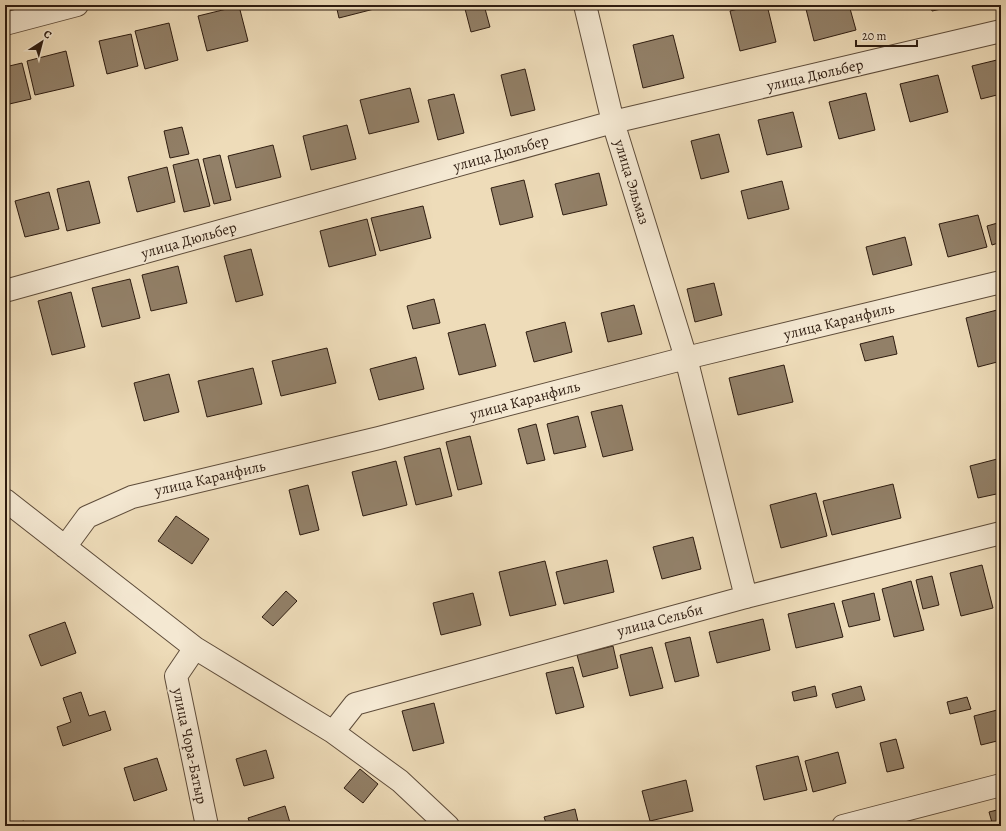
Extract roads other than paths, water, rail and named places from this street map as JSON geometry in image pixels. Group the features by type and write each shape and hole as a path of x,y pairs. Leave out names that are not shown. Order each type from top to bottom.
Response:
{"street":[{"path":"5,24 77,5"},
{"name":"улица Эльмаз","path":"585,5 613,122 686,358 746,596"},
{"name":"улица Дюльбер","path":"5,291 613,122 1001,31"},
{"name":"улица Каранфиль","path":"65,547 87,517 132,497 379,438 686,358 1001,282"},
{"path":"5,500 195,648 333,732 400,782 448,826"},
{"name":"улица Сельби","path":"333,732 355,704 746,596 1001,533"},
{"name":"улица Чора-Батыр","path":"195,648 176,676 207,826"},
{"path":"844,826 1001,785"}]}
